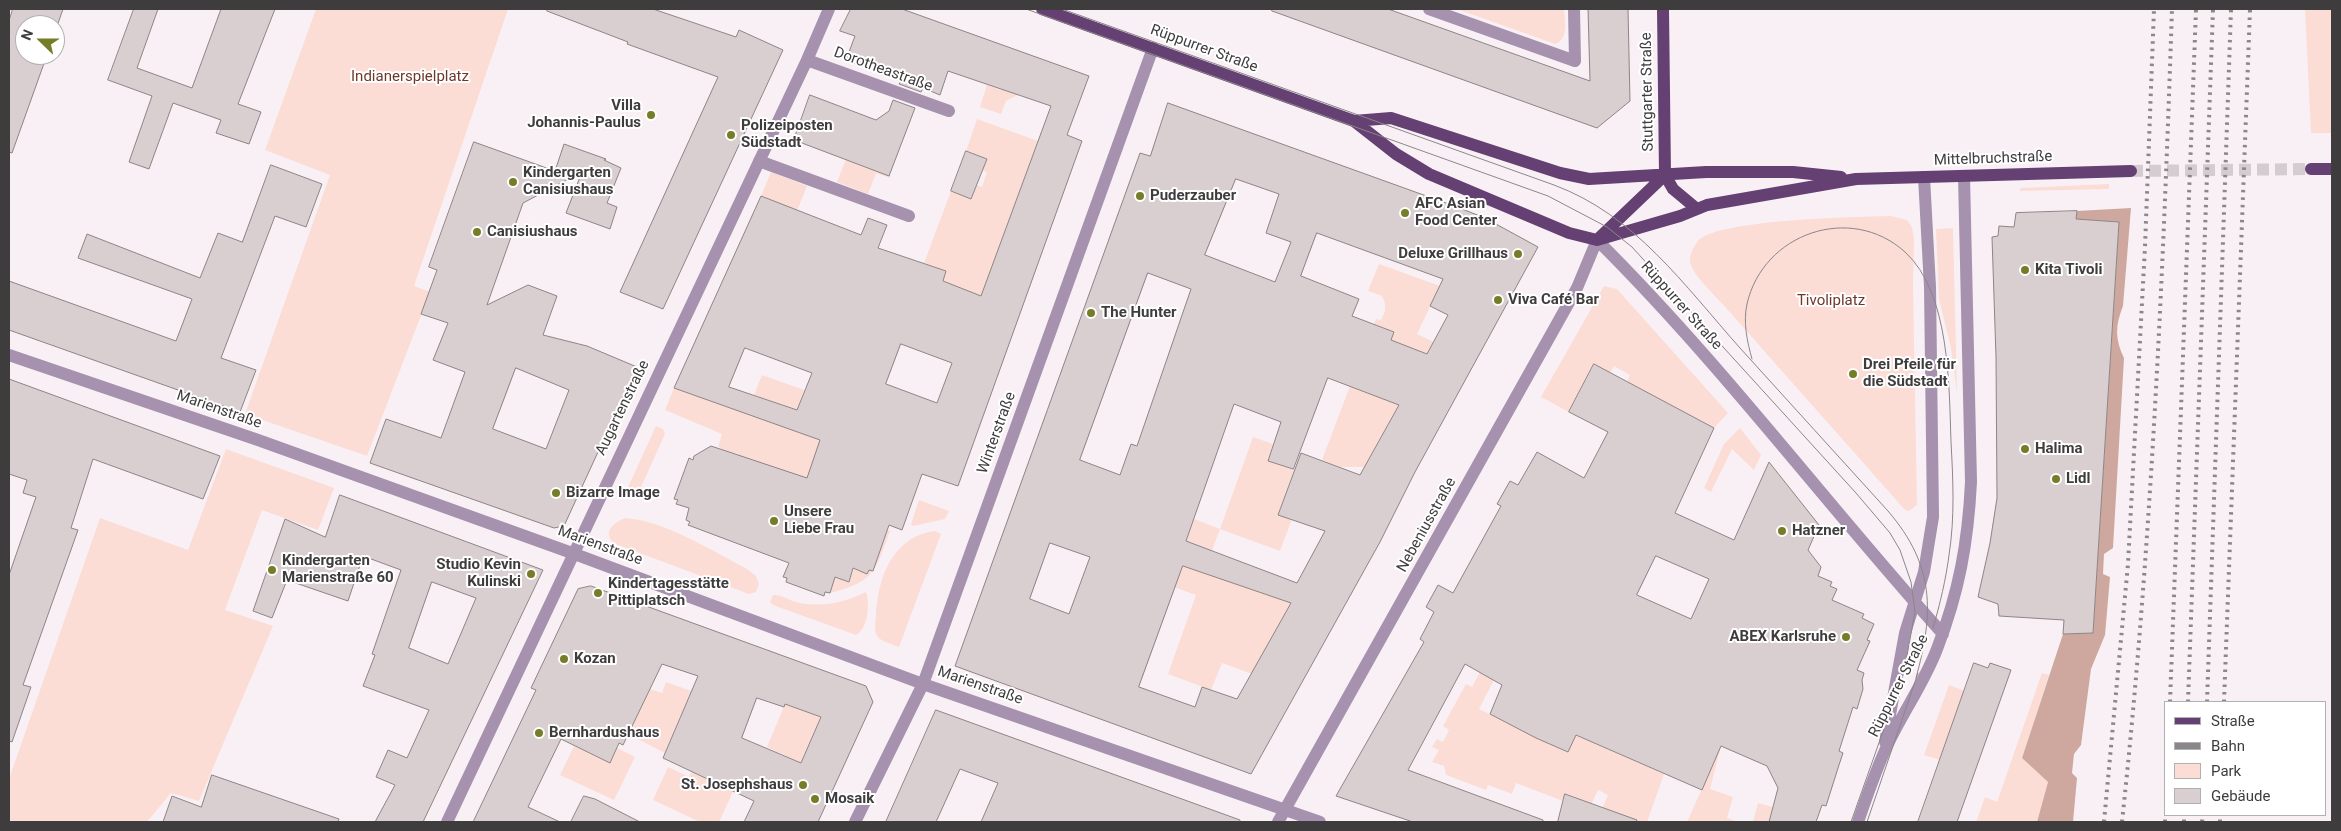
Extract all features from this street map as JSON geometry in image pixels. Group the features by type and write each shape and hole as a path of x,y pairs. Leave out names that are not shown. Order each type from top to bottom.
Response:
{"main road":[{"name":"Rüppurrer Straße","path":"1042,9 1354,121 1396,154 1428,174 1569,233 1597,240"},
{"name":"Stuttgarter Straße","path":"1663,9 1665,175"},
{"name":"Rüppurrer Straße","path":"1354,121 1391,118 1560,173 1589,179 1665,175"},
{"path":"2311,169 2332,169"},
{"name":"Mittelbruchstraße","path":"1665,175 1706,172 1793,172 1856,179 2131,171"},
{"path":"1597,240 1665,175 1673,189 1697,208"},
{"name":"Mittelbruchstraße","path":"1597,240 1671,219 1697,208 1856,179"}],"street":[{"name":"Augartenstraße","path":"447,822 572,553 807,60 829,9"},
{"path":"1429,9 1453,13 1575,61 1574,9"},
{"name":"Winterstraße","path":"855,822 923,684 1153,48"},
{"name":"Dorotheastraße","path":"807,60 949,111"},
{"path":"759,161 909,216"},
{"path":"1943,634 1964,564 1969,524 1971,482 1964,176"},
{"name":"Rüppurrer Straße","path":"1858,822 1879,764 1906,633 1924,572 1933,517 1930,288 1924,177"},
{"name":"Rüppurrer Straße","path":"1597,240 1634,277 1943,634 1922,684 1879,764"},
{"name":"Nebeniusstraße","path":"1278,822 1578,288 1597,240"},
{"name":"Marienstraße","path":"9,355 258,440 572,553 923,684 1320,822"}],"green space":[{"name":"Indianerspielplatz","path":"316,9 508,9 414,286 430,292 367,456 245,414 330,175 265,150"},
{"path":"1457,9 1564,9 1564,34 1559,42 1555,44"},
{"path":"2305,9 2332,9 2332,133 2311,133"},
{"path":"987,85 1001,90 1002,87 1020,94 1006,101 1001,114 980,107"},
{"path":"977,119 1038,141 967,335 946,282 943,281 946,271 924,263 951,191 971,199 976,185 982,187 987,172 982,170 987,159 966,151"},
{"path":"846,159 891,176 890,178 876,173 868,194 837,182"},
{"path":"771,172 807,186 797,211 761,196"},
{"path":"2109,184 2109,189 2019,191 2021,188"},
{"name":"Tivoliplatz","path":"1891,216 1907,220 1912,227 1914,239 1913,284 1917,505 1909,511 1905,510 1706,286 1695,273 1690,262 1693,248 1698,241 1710,234 1732,228 1789,221"},
{"path":"1953,228 1957,393 1951,348 1939,299 1936,229"},
{"path":"1379,264 1440,286 1417,334 1434,342 1364,467 1340,467 1322,460 1350,386 1373,395 1394,341 1391,340 1394,332 1374,324 1376,319 1381,320 1385,308 1382,296 1368,291"},
{"path":"1604,286 1617,289 1728,413 1714,428 1627,382 1630,375 1614,366 1610,373 1594,364 1569,412 1541,397"},
{"path":"762,375 804,390 797,410 754,395"},
{"path":"674,388 834,444 820,489 754,465 755,460 751,459 750,463 737,458 738,454 735,453 733,457 719,452 721,448 718,447 722,434 665,410"},
{"path":"656,426 663,429 665,434 636,498 631,499 624,496"},
{"path":"1740,428 1761,455 1754,470 1732,449 1711,492 1704,488 1724,444"},
{"path":"1253,437 1273,444 1268,461 1294,470 1278,514 1292,519 1280,551 1220,529"},
{"path":"226,449 334,488 318,530 262,510 225,610 273,626 199,801 171,793 147,822 9,822 9,779 100,518 188,550"},
{"path":"919,500 949,511 945,519 913,526 911,524"},
{"path":"625,518 640,520 671,530 747,569 756,576 759,584 756,592 749,594 613,543 610,539 609,531 613,525"},
{"path":"1194,519 1220,529 1204,572 1291,603 1252,674 1222,663 1211,690 1168,674 1196,595 1151,579 1183,550"},
{"path":"884,529 890,531 876,566 871,573 856,584 830,593 831,576 849,582 855,565"},
{"path":"935,531 941,534 899,647 885,642 876,635 875,626 877,600 884,573 898,550 908,541 920,534"},
{"path":"866,592 868,603 867,616 863,627 856,635 773,605 770,602 773,595 776,595 796,602 814,605 840,602"},
{"path":"1480,672 1494,680 1479,709 1567,752 1576,735 1664,774 1647,822 1610,822 1614,813 1605,809 1598,822 1596,822 1608,795 1598,790 1588,811 1579,799 1566,794 1563,801 1516,783 1512,794 1488,785 1486,790 1446,775 1444,766 1432,762 1439,750 1432,747 1437,739 1443,742 1449,730 1443,726 1466,684 1472,687"},
{"path":"2042,673 2049,675 2022,758 2048,782 2037,822 1976,822 1985,797 1997,802"},
{"path":"666,682 691,691 665,753 626,733 632,726 650,689 662,693"},
{"path":"1949,685 1965,691 1940,760 1924,755"},
{"path":"785,704 821,717 801,763 767,747"},
{"path":"574,746 610,763 617,748 635,757 614,800 560,775"},
{"path":"1721,746 1710,789 1733,797 1727,818 1739,822 1687,822"},
{"path":"668,767 689,777 694,767 702,776 712,782 735,787 719,822 700,822 653,800"},
{"path":"1758,803 1773,807 1769,822 1753,822"}],"shaded area":[{"path":"2131,208 2123,306 2117,326 2119,345 2124,358 2113,548 2104,554 2103,574 2110,577 2105,635 2091,669 2081,745 2074,754 2072,773 2077,778 2073,822 2037,822 2048,782 2022,758 2063,634 2093,633 2119,222 2076,219 2077,211"}],"building":[{"path":"13,9 63,9 61,15 15,15 15,65 43,65 12,153 9,152 9,21"},
{"path":"134,9 158,9 137,68 192,88 221,9 275,9 238,104 261,112 249,144 216,133 221,120 173,103 149,169 129,162 152,96 108,80"},
{"path":"548,9 653,9 736,37 739,30 783,50 663,309 620,292 718,77 627,44 628,42 547,11"},
{"path":"851,9 902,9 1089,76 1067,135 1082,141 958,486 922,474 902,530 889,525 873,571 869,570 867,574 853,568 849,582 835,577 830,593 825,592 824,596 786,582 787,578 783,577 789,563 688,525 690,522 686,520 689,508 676,504 678,500 674,499 689,458 693,460 694,456 711,446 807,478 820,440 674,388 761,196 861,235 868,218 887,225 878,248 946,271 943,281 981,296 1051,106 948,71 940,95 923,88 921,92 899,84 901,81 846,60 855,36 840,31","holes":["901,344 952,363 937,403 886,384","745,348 812,373 797,410 729,387"]},
{"path":"1272,9 1388,9 1590,81 1588,9 1628,9 1630,101 1597,128 1272,11"},
{"path":"810,95 876,120 889,111 893,100 915,108 889,176 794,140"},
{"path":"1168,103 1457,207 1485,218 1538,247 1415,472 1380,542 1251,774 955,666 1140,153 1150,156","holes":["1236,179 1279,194 1266,233 1291,242 1275,282 1205,255","1317,233 1443,279 1430,306 1448,315 1427,354 1391,340 1394,332 1352,316 1359,299 1301,276","1148,273 1191,289 1137,446 1131,444 1120,475 1080,460","1328,378 1399,405 1360,475 1301,453 1278,515 1325,531 1297,583 1186,541 1234,404 1281,422 1268,461 1293,469","1050,543 1090,557 1069,614 1030,599","1183,566 1291,603 1237,699 1202,687 1195,707 1139,687"]},
{"path":"474,142 555,171 564,144 606,159 604,160 621,168 607,203 617,207 610,229 566,213 582,172 523,203 487,305 528,285 557,296 543,335 587,346 637,367 564,526 554,528 370,463 386,419 441,438 465,372 433,360 448,323 421,314 437,270 429,267","holes":["516,368 569,390 546,449 493,429"]},
{"path":"966,151 987,159 971,199 951,191"},
{"path":"271,165 322,184 306,227 275,216 221,358 256,370 240,412 9,330 9,281 176,341 192,299 78,258 87,234 200,278 218,233 242,242"},
{"path":"2077,211 2076,219 2119,222 2093,633 2063,634 2064,620 1999,616 1998,604 1978,597 1990,543 1997,498 1996,357 1992,237 1998,236 1999,226 2014,227 2016,213"},
{"path":"1594,364 1714,428 1675,513 1734,540 1769,462 1819,525 1808,550 1821,567 1818,576 1832,582 1830,586 1837,589 1832,600 1864,614 1862,618 1874,624 1867,640 1870,641 1857,670 1864,673 1862,680 1863,689 1857,709 1853,707 1839,751 1843,753 1826,806 1822,805 1816,822 1769,822 1778,788 1767,766 1721,746 1702,790 1576,735 1568,752 1536,738 1490,714 1502,685 1465,664 1408,770 1543,820 1543,822 1413,822 1336,796 1424,642 1420,639 1434,612 1426,607 1438,585 1453,593 1501,506 1497,504 1510,481 1518,485 1537,452 1584,478 1608,432 1569,412","holes":["1656,556 1709,579 1691,619 1637,595"]},
{"path":"9,379 220,456 203,499 93,459 71,528 78,530 23,685 31,687 12,742 9,741 9,575 36,497 23,493 27,480 9,474"},
{"path":"340,495 543,570 423,822 375,822 395,785 376,777 388,750 407,758 429,710 363,686 375,655 372,654 401,570 363,556 348,601 287,580 272,618 253,611 285,519 325,537","holes":["432,582 476,598 448,664 409,648"]},
{"path":"591,586 866,686 873,702 818,822 744,822 754,801 663,758 698,676 662,664 623,745 619,743 610,763 561,739 528,807 560,822 473,822 536,690 531,688 578,589","holes":["757,698 784,707 785,704 821,717 801,763 742,738"]},
{"path":"1974,663 1988,668 1990,663 2011,670 1957,822 1918,822"},
{"path":"936,710 1240,820 1240,822 981,822 998,783 960,769 936,822 886,822"},
{"path":"212,775 339,819 338,822 163,822 172,796 201,807"},
{"path":"1565,794 1637,820 1636,822 1558,822"},
{"path":"584,796 595,799 640,822 571,822"}],"tunnel":[{"path":"2131,171 2311,169"}],"tram line":[{"path":"1026,9 1548,196 1607,227 1632,247 1856,493 1890,533 1900,550 1911,582 1915,612 1904,672 1851,822"},
{"path":"1062,9 1554,185 1583,198 1609,214 1634,233 1678,277 1888,511 1903,531 1915,551 1926,590 1926,632 1916,678"},
{"path":"1752,359 1746,332 1747,304 1756,279 1771,259 1790,243 1812,233 1835,228 1860,229 1883,237 1905,252 1920,270 1931,291 1939,315 1944,341 1949,394 1952,470 1953,512 1951,541 1948,564 1933,628"},
{"path":"1867,822 1918,673"}],"railway":[{"path":"2104,822 2128,564 2145,247 2154,9"},
{"path":"2122,822 2141,619 2148,518 2160,314 2172,9"},
{"path":"2170,701 2196,9"},
{"path":"2188,701 2213,9"},
{"path":"2207,701 2231,9"},
{"path":"2224,701 2250,9"},
{"path":"2165,816 2165,822"},
{"path":"2184,816 2184,822"},
{"path":"2202,822 2203,816"},
{"path":"2220,816 2220,822"}],"place":[{"name":"Villa Johannis-Paulus","path":"651,115"},
{"name":"Polizeiposten Südstadt","path":"731,135"},
{"name":"Kindergarten Canisiushaus","path":"513,182"},
{"name":"Puderzauber","path":"1140,196"},
{"name":"AFC Asian Food Center","path":"1405,213"},
{"name":"Canisiushaus","path":"477,232"},
{"name":"Deluxe Grillhaus","path":"1518,254"},
{"name":"Kita Tivoli","path":"2025,270"},
{"name":"Viva Café Bar","path":"1498,300"},
{"name":"The Hunter","path":"1091,313"},
{"name":"Drei Pfeile für die Südstadt","path":"1853,374"},
{"name":"Halima","path":"2025,449"},
{"name":"Lidl","path":"2056,479"},
{"name":"Bizarre Image","path":"556,493"},
{"name":"Unsere Liebe Frau","path":"774,521"},
{"name":"Hatzner","path":"1782,531"},
{"name":"Kindergarten Marienstraße 60","path":"272,570"},
{"name":"Studio Kevin Kulinski","path":"531,574"},
{"name":"Kindertagesstätte Pittiplatsch","path":"598,593"},
{"name":"ABEX Karlsruhe","path":"1846,637"},
{"name":"Kozan","path":"564,659"},
{"name":"Bernhardushaus","path":"539,733"},
{"name":"St. Josephshaus","path":"803,785"},
{"name":"Mosaik","path":"815,799"}]}
